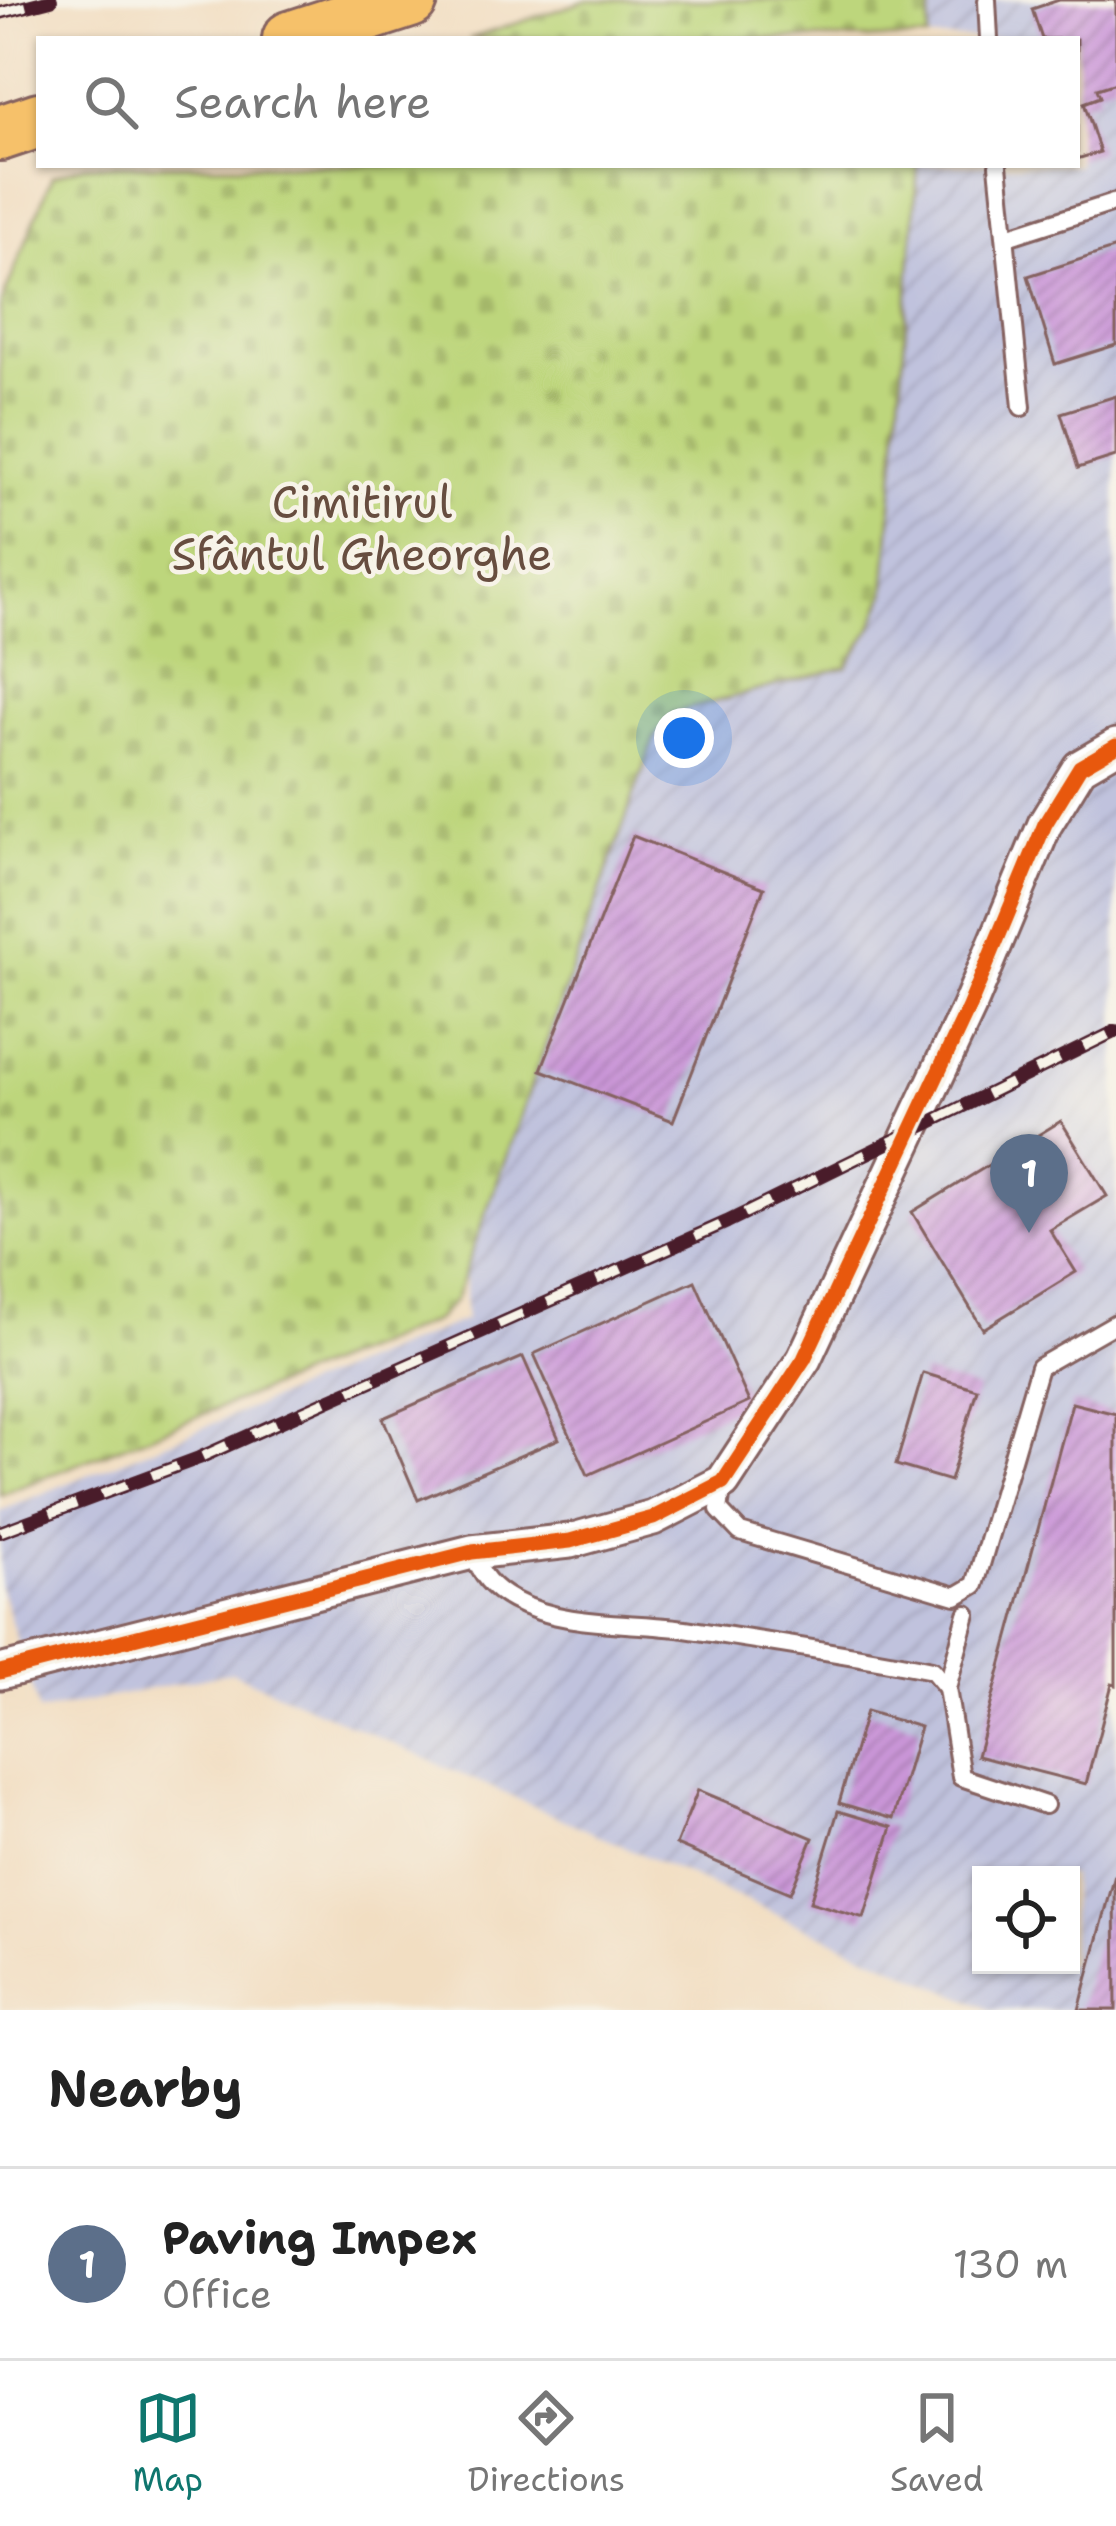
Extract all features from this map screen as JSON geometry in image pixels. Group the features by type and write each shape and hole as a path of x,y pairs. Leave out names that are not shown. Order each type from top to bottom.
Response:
{"main road":[{"path":"299,36 410,0"},
{"path":"0,133 36,121"}],"street":[{"path":"0,1672 472,1552 570,1540 652,1518 723,1482 804,1359 969,1007 1046,824 1080,767 1116,746"}],"lane":[{"path":"987,0 989,36"},
{"path":"998,168 1022,407"},
{"path":"1007,237 1116,202"},
{"path":"1045,1805 961,1777 946,1688 1039,1366 1116,1323"},
{"path":"723,1482 719,1510 740,1532 956,1596 967,1614"},
{"path":"472,1552 482,1578 514,1601 586,1622 681,1629 932,1670 946,1688"},
{"path":"956,1596 975,1585"},
{"path":"932,1670 957,1651"}],"shaded area":[{"path":"931,0 1116,0 1116,2010 991,2010 232,1672 39,1712 0,1586 0,1511 465,1320 465,1269 655,736 672,713 847,667 872,628 885,595 918,168 1080,168 1080,36 928,36"}],"green space":[{"path":"588,0 931,0 928,36 478,36"},
{"name":"Cimitirul Sfântul Gheorghe","path":"76,168 918,168 885,595 872,628 847,667 672,713 655,736 455,1300 436,1320 0,1495 0,307 52,176"}],"building":[{"path":"1059,0 1116,0 1116,83 1097,89 1100,97 1084,103 1100,152 1080,158 1080,36 1041,36 1032,9"},
{"path":"1116,248 1116,345 1055,364 1028,276"},
{"path":"1116,396 1116,456 1078,468 1061,413"},
{"path":"633,836 764,888 673,1121 541,1070"},
{"path":"1061,1121 1107,1196 1050,1230 1076,1272 983,1329 912,1212"},
{"path":"695,1281 749,1402 588,1475 534,1354"},
{"path":"523,1357 559,1439 418,1500 383,1418"},
{"path":"923,1373 977,1389 950,1481 896,1465"},
{"path":"1072,1403 1116,1414 1116,1685 1112,1684 1086,1784 977,1756"},
{"path":"866,1711 920,1727 893,1819 839,1803"},
{"path":"698,1790 813,1838 790,1893 676,1845"},
{"path":"838,1811 892,1827 864,1918 810,1902"},
{"path":"1115,1875 1116,2010 1079,2010"}],"railway":[{"path":"0,13 51,0"},
{"path":"0,1532 199,1458 727,1222 1116,1031"}],"cycle path":[{"path":"0,1672 472,1552 570,1541 653,1518 723,1482 804,1359 969,1007 1045,824 1080,767 1116,746"}],"place":[{"name":"Paving Impex","path":"1029,1233"}]}
